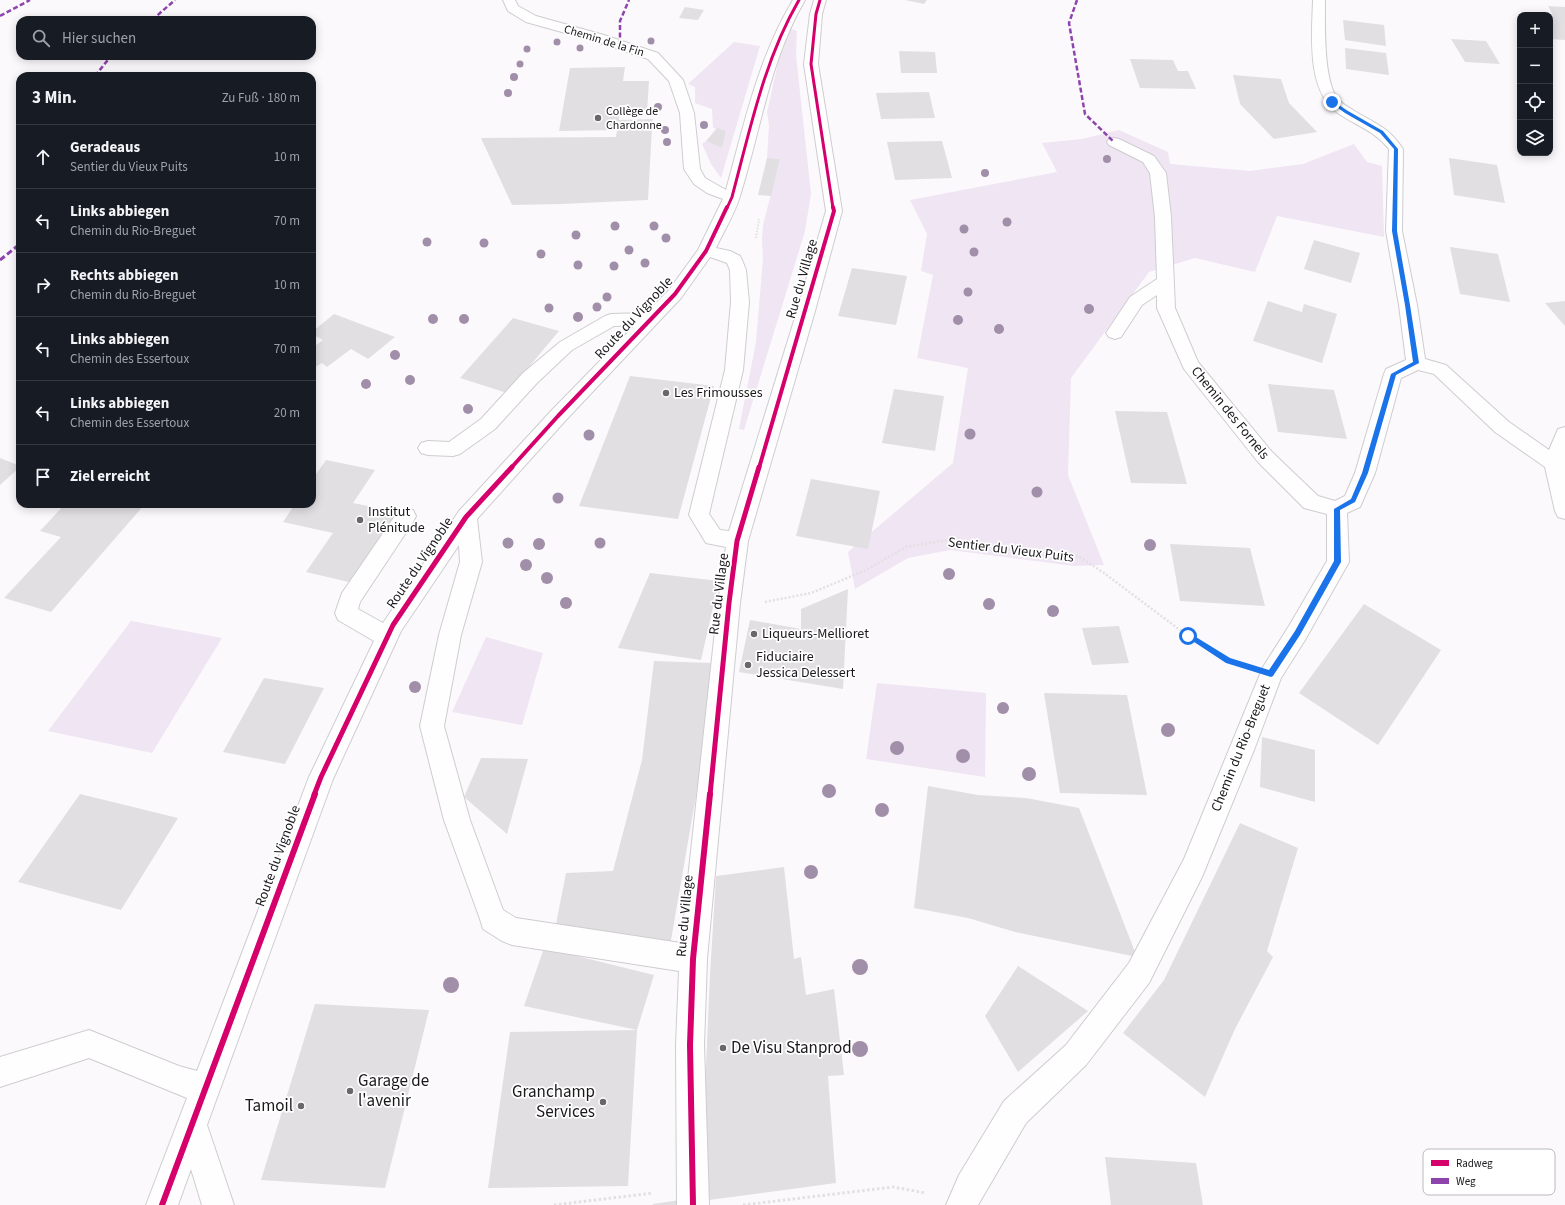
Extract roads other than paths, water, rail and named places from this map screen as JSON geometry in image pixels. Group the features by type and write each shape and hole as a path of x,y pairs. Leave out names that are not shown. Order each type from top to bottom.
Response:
{"street":[{"name":"Chemin de la Fin","path":"509,0 513,8 531,19 599,38 652,56 676,80 687,113 692,169 700,181 712,190 732,197"},
{"name":"Route du Vignoble","path":"162,1205 321,777 393,625 466,517 558,416 675,294 706,251 732,197 762,85 786,22 799,0"},
{"name":"Rue du Village","path":"693,1196 690,1045 693,959 729,603 737,541 806,311 834,211 811,64 816,14 820,0"},
{"path":"1319,0 1320,59 1326,88 1332,102 1382,132 1396,149 1394,231 1408,305 1416,363"},
{"name":"Chemin des Fornels","path":"1114,142 1149,159 1158,174 1163,217 1166,308 1190,365 1265,457 1311,502 1337,509"},
{"path":"706,251 724,255 734,260 738,270 740,302 734,370 699,515 713,537 737,541"},
{"path":"1115,333 1136,301 1165,282"},
{"path":"428,448 453,449 488,424 530,378 566,346 611,320 651,319"},
{"path":"1337,509 1353,501 1365,473 1393,374 1416,363 1440,369 1502,427 1558,474"},
{"path":"1565,434 1558,474 1565,511"},
{"name":"Chemin du Rio-Breguet","path":"963,1202 970,1186 1015,1112 1076,1055 1139,973 1193,868 1242,750 1271,674 1297,633 1338,562 1337,509"},
{"path":"387,637 346,613 350,599 406,516"},
{"path":"466,517 471,562 450,635 432,726 456,820 493,919 512,931 693,959"},
{"path":"0,1072 89,1044 179,1082 206,1088"},
{"path":"192,1126 218,1205"}],"place":[{"name":"Collège de Chardonne","path":"598,118"},
{"name":"Les Frimousses","path":"666,393"},
{"name":"Institut Plénitude","path":"360,520"},
{"name":"Liqueurs-Mellioret","path":"754,634"},
{"name":"Fiduciaire Jessica Delessert","path":"748,665"},
{"name":"De Visu Stanprod","path":"723,1048"},
{"name":"Garage de l'avenir","path":"350,1091"},
{"name":"Granchamp Services","path":"603,1102"},
{"name":"Tamoil","path":"301,1106"}]}
